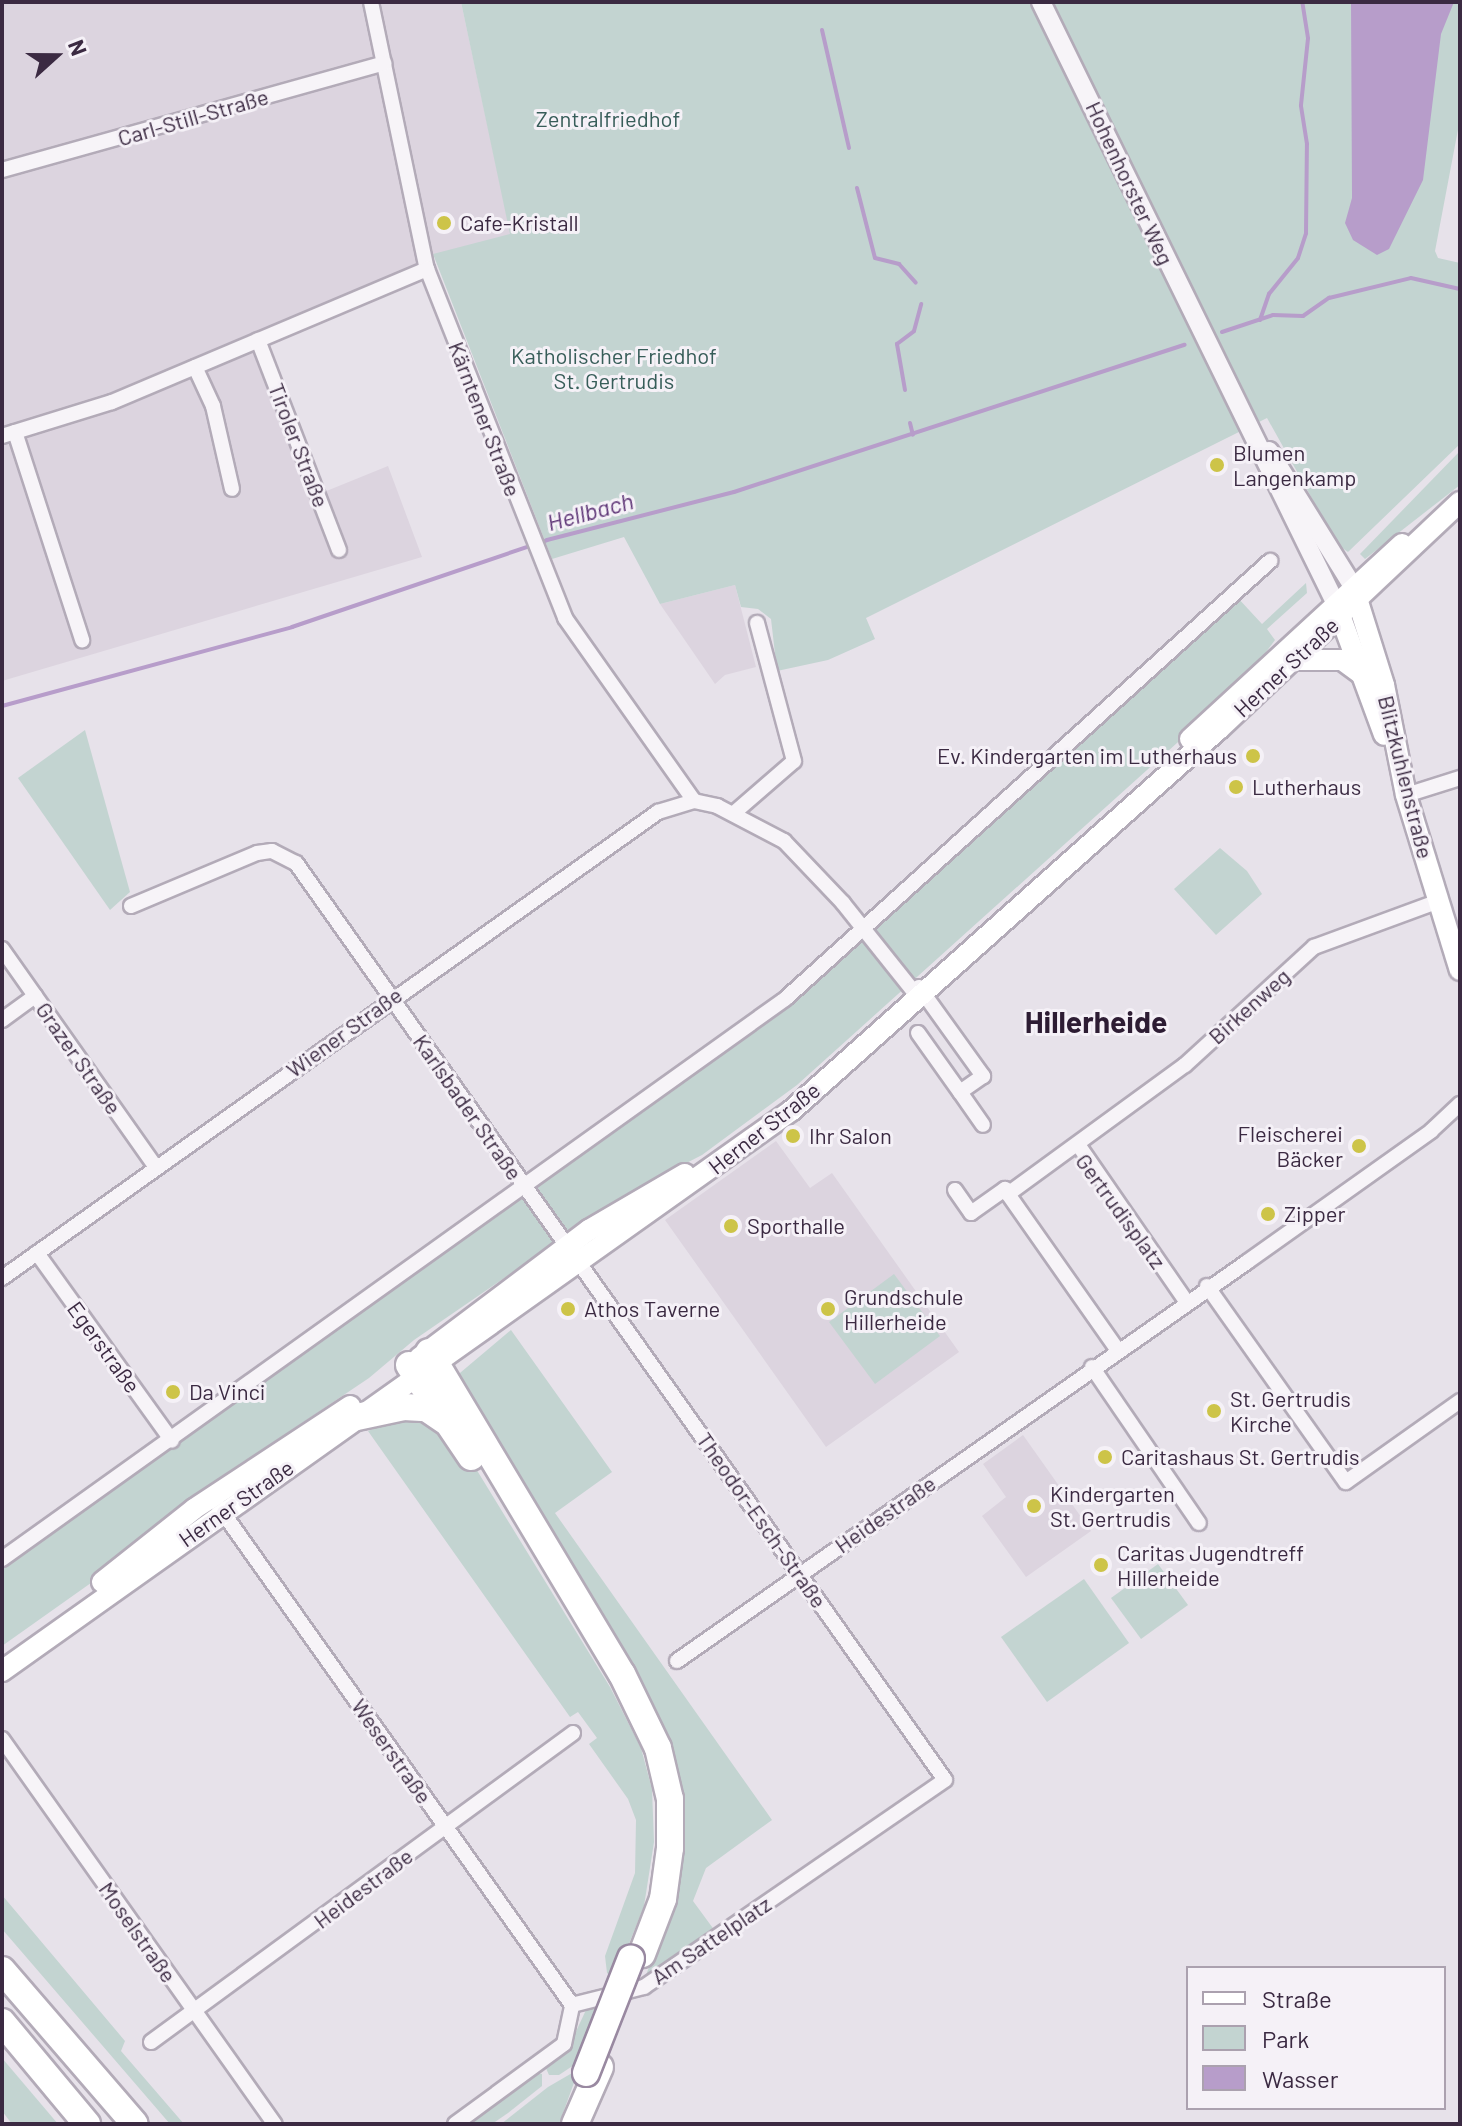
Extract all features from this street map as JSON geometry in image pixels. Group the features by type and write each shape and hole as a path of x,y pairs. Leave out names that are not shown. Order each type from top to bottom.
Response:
{"highway":[{"path":"423,1364 455,1432 610,1675 650,1762 659,1814 660,1854 637,1956"},
{"path":"423,1364 622,1674 658,1748 670,1799 670,1848 663,1899 637,1956 574,2122"},
{"path":"357,1417 398,1407 426,1408 455,1432"},
{"path":"2,1970 135,2124"},
{"path":"2,2022 87,2124"},
{"path":"44,2073 68,2124"}],"main road":[{"name":"Herner Straße","path":"2,1655 423,1364 571,1255 791,1111 1355,592 1460,502"},
{"name":"Blitzkuhlenstraße","path":"1355,592 1384,685 1406,795"},
{"name":"Herner Straße","path":"919,991 1295,660 1338,609"},
{"name":"Blitzkuhlenstraße","path":"1338,609 1406,795 1460,970"},
{"path":"1295,660 1342,660 1363,676"},
{"name":"Herner Straße","path":"2,1671 218,1505 357,1417 423,1364"}],"street":[{"name":"Kärntener Straße","path":"371,2 427,269 535,545 565,618 589,659 694,801"},
{"name":"Hohenhorster Weg","path":"1041,2 1216,366 1338,609"},
{"name":"Carl-Still-Straße","path":"2,170 384,63"},
{"path":"82,640 9,434 112,402 427,269"},
{"name":"Tiroler Straße","path":"258,340 339,550"},
{"name":"Hohenhorster Weg","path":"1216,366 1230,379 1355,592"},
{"path":"195,367 213,406 232,489"},
{"path":"2,1559 172,1441 523,1186 697,1066 864,930 1270,561"},
{"path":"734,813 794,761 757,623"},
{"path":"1406,795 1460,778"},
{"path":"694,801 734,813 784,841 806,860 919,991 983,1076 960,1092"},
{"name":"Wiener Straße","path":"2,1278 392,998 658,812 694,801"},
{"name":"Karlsbader Straße","path":"131,906 257,853 286,854 392,998 571,1255"},
{"name":"Birkenweg","path":"1079,1146 1185,1065 1323,941 1439,901"},
{"name":"Grazer Straße","path":"2,949 156,1167"},
{"path":"2,1020 35,996"},
{"path":"918,1033 983,1125"},
{"name":"Heidestraße","path":"677,1661 1431,1131 1460,1104"},
{"name":"Gertrudisplatz","path":"955,1190 971,1213 1005,1189 1008,1194 1079,1146 1186,1301"},
{"path":"1008,1194 1117,1349"},
{"name":"Egerstraße","path":"37,1253 172,1441"},
{"name":"Theodor-Esch-Straße","path":"571,1255 945,1780"},
{"path":"1207,1286 1346,1482 1460,1401"},
{"path":"1092,1367 1199,1523"},
{"name":"Weserstraße","path":"218,1505 572,2005"},
{"name":"Heidestraße","path":"151,2042 196,2013 573,1733"},
{"name":"Moselstraße","path":"2,1739 275,2124"},
{"name":"Am Sattelplatz","path":"572,2005 644,1987 945,1780"},
{"path":"455,2124 564,2044 572,2005"}],"shaded area":[{"path":"2,2 461,2 511,235 417,260 421,281 266,344 324,492 388,466 422,557 2,681"},
{"path":"735,585 756,667 725,675 715,684 660,604"},
{"name":"Grundschule Hillerheide","path":"776,1141 810,1188 832,1173 959,1352 826,1447 665,1220"},
{"name":"Kindergarten St. Gertrudis","path":"1023,1435 1091,1531 1026,1577 982,1516 1006,1497 983,1464"}],"green space":[{"path":"461,2 1460,2 1460,119 1435,251 1438,258 1460,263 1460,444 1348,552 1338,545 1267,418 866,618 875,639 828,660 777,671 771,619 758,609 741,607 735,585 660,604 624,537 552,559 433,254 510,234"},
{"path":"1460,451 1460,485 1365,559 1360,554"},
{"path":"1306,583 1307,593 1267,629 1275,640 1254,668 1187,734 797,1085 702,1155 626,1194 414,1340 369,1378 211,1484 105,1573 2,1646 2,1567 746,1038 810,986 1237,597 1262,624"},
{"path":"85,730 130,892 110,910 18,778"},
{"path":"1220,848 1247,871 1262,894 1216,935 1174,889"},
{"path":"894,1274 940,1336 875,1384 829,1322"},
{"path":"511,1330 612,1472 555,1513 772,1820 706,1868 693,1901 715,1931 646,1975 658,1944 678,1806 454,1378"},
{"path":"419,1410 470,1459 610,1687 641,1748 652,1789 654,1842 644,1906 615,1979 607,1973 605,1956 635,1873 636,1820 628,1799 589,1744 597,1738 578,1712 570,1717 368,1431"},
{"path":"1158,1564 1188,1605 1141,1639 1111,1598"},
{"path":"1084,1579 1129,1643 1047,1702 1001,1637"},
{"path":"2,1895 125,2041 121,2051 184,2124 170,2124 2,1929"},
{"path":"606,2000 583,2059 559,2075 549,2075 545,2066 571,2042 586,2010"},
{"path":"2,2058 58,2124 12,2124 2,2111"},
{"path":"579,2069 559,2124 501,2124 548,2087"},
{"path":"534,2072 542,2074 542,2086 508,2113 492,2124 465,2124"}],"water":[{"path":"1351,2 1454,2 1441,34 1423,180 1389,249 1377,255 1353,240 1345,223 1352,198"}],"waterway":[{"path":"1260,320 1269,294 1298,258 1306,233 1307,144 1301,105 1308,38 1302,2"},
{"path":"822,30 849,148"},
{"path":"857,188 875,258 899,264 916,283"},
{"name":"Hellbach","path":"1222,332 1273,315 1303,316 1329,298 1411,278 1460,289"},
{"path":"905,390 897,344 914,331 921,304"},
{"name":"Hellbach","path":"2,706 292,627 547,540 734,492 1185,345"},
{"path":"910,423 913,435"}],"place":[{"name":"Cafe-Kristall","path":"444,223"},
{"name":"Blumen Langenkamp","path":"1217,465"},
{"name":"Ev. Kindergarten im Lutherhaus","path":"1253,756"},
{"name":"Lutherhaus","path":"1236,787"},
{"name":"Ihr Salon","path":"793,1136"},
{"name":"Fleischerei Bäcker","path":"1359,1146"},
{"name":"Zipper","path":"1268,1214"},
{"name":"Sporthalle","path":"731,1226"},
{"name":"Athos Taverne","path":"568,1309"},
{"name":"Grundschule Hillerheide","path":"828,1309"},
{"name":"Da Vinci","path":"173,1392"},
{"name":"St. Gertrudis Kirche","path":"1214,1411"},
{"name":"Caritashaus St. Gertrudis","path":"1105,1457"},
{"name":"Kindergarten St. Gertrudis","path":"1034,1506"},
{"name":"Caritas Jugendtreff Hillerheide","path":"1101,1565"}],"district":[{"name":"Hillerheide","path":"1096,1021"}],"park label":[{"name":"Zentralfriedhof","path":"608,119"},
{"name":"Katholischer Friedhof St. Gertrudis","path":"614,368"}]}
